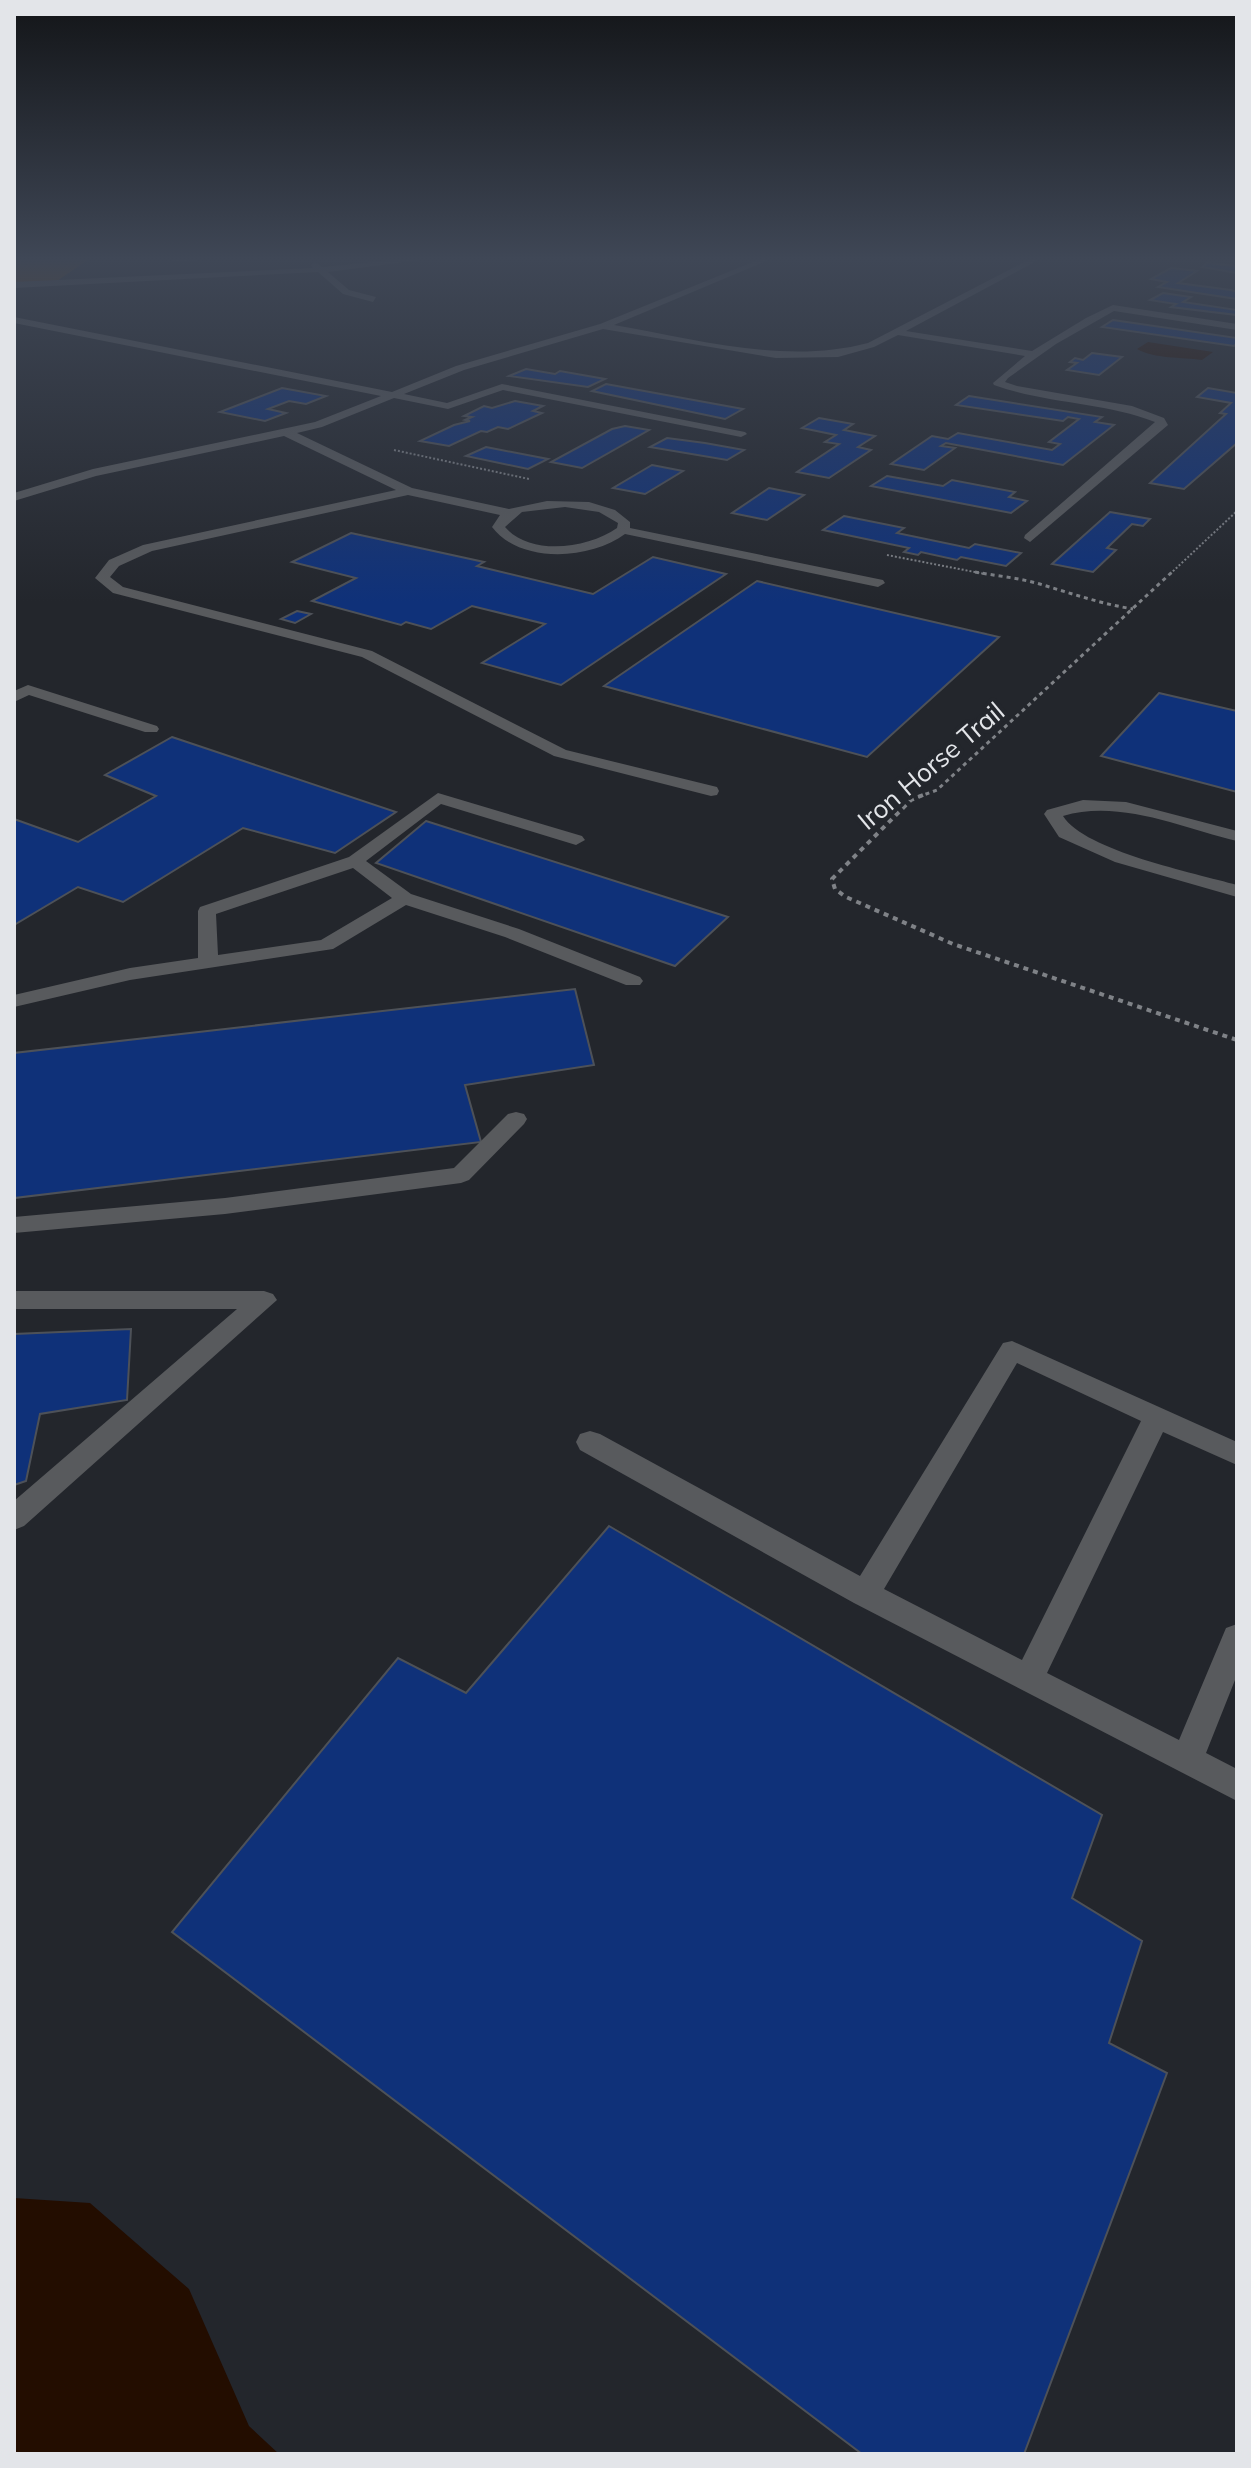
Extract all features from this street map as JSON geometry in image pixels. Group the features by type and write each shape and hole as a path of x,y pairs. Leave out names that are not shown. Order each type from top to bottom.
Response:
{"street":[{"path":"283,372 448,406 502,387 741,434"},
{"path":"14,497 93,473 288,433 344,416 454,372"},
{"path":"1009,372 998,383 1015,389 1132,409 1160,420 1162,425 1030,538"},
{"path":"288,433 408,491 509,513"},
{"path":"408,491 148,548 114,563 102,578 118,590 367,654 560,753 711,791"},
{"path":"623,530 624,522 616,515 585,505 544,505 509,513 500,520 498,527 501,534 511,541 545,548 586,547 604,543 623,530 878,583"},
{"path":"14,697 28,690 151,729"},
{"path":"208,963 207,911 355,861 438,798 576,840"},
{"path":"1237,836 1126,807 1083,805 1053,814 1065,833 1121,858 1237,891"},
{"path":"355,861 403,898 512,933 633,981"},
{"path":"14,1001 130,974 326,945 403,898"},
{"path":"14,1225 225,1206 461,1175 516,1119"},
{"path":"14,1300 264,1300 14,1518"},
{"path":"865,1594 1012,1350 1237,1454"},
{"path":"1029,1678 1157,1417"},
{"path":"590,1442 865,1594 1237,1786"},
{"path":"1187,1760 1237,1637"}],"path":[{"name":"Iron Horse Trail","path":"1237,511 937,790 911,800 832,879 835,889 846,897 953,944 1237,1040"}],"shaded area":[{"path":"14,2198 90,2203 189,2289 249,2426 279,2454 14,2454"}],"building":[{"path":"518,372 567,372 605,379 588,387 509,376"},
{"path":"606,384 743,409 725,419 592,391"},
{"path":"282,388 326,396 306,404 289,401 268,409 286,413 265,421 220,412"},
{"path":"1208,388 1237,393 1237,443 1184,489 1150,483 1226,414 1220,413 1231,403 1197,397"},
{"path":"969,396 1102,417 1095,422 1114,425 1063,465 946,443 941,446 955,448 924,470 891,464 932,436 948,439 958,433 1052,450 1060,444 1049,442 1079,419 1068,417 1063,421 956,405"},
{"path":"515,401 543,406 533,411 542,413 508,429 498,427 481,431 449,446 420,441 470,421 465,420 472,417 464,416 484,406 492,408"},
{"path":"819,418 853,424 844,430 875,436 858,447 871,450 829,478 797,472 839,444 825,442 836,435 802,428"},
{"path":"625,426 649,430 582,468 551,462 612,429"},
{"path":"667,438 744,450 727,460 650,447"},
{"path":"486,447 548,459 528,469 466,456"},
{"path":"652,465 683,471 645,494 613,488"},
{"path":"887,476 943,486 952,480 1015,492 1009,497 1027,501 1011,513 871,486"},
{"path":"769,488 804,495 767,520 732,513"},
{"path":"1110,512 1150,519 1143,526 1132,524 1107,548 1116,550 1093,572 1052,564"},
{"path":"844,516 904,528 897,533 969,548 975,544 1021,553 1006,566 921,552 918,555 904,552 909,548 823,530"},
{"path":"351,533 484,562 477,566 593,594 653,557 726,574 561,685 482,663 545,624 472,606 431,629 406,622 401,625 312,601 356,578 292,562"},
{"path":"757,581 999,637 867,757 604,686"},
{"path":"297,611 311,614 295,623 281,619"},
{"path":"1159,693 1237,711 1237,792 1101,756"},
{"path":"172,737 396,812 335,853 243,828 123,902 78,887 14,925 14,819 78,842 156,796 105,775"},
{"path":"426,821 728,917 675,966 376,863"},
{"path":"575,989 594,1065 465,1085 481,1142 14,1198 14,1053"},
{"path":"131,1329 127,1400 40,1414 26,1481 14,1485 14,1334"},
{"path":"609,1526 1102,1815 1072,1898 1142,1941 1109,2043 1167,2073 1024,2454 862,2454 172,1932 398,1658 466,1693"}]}
